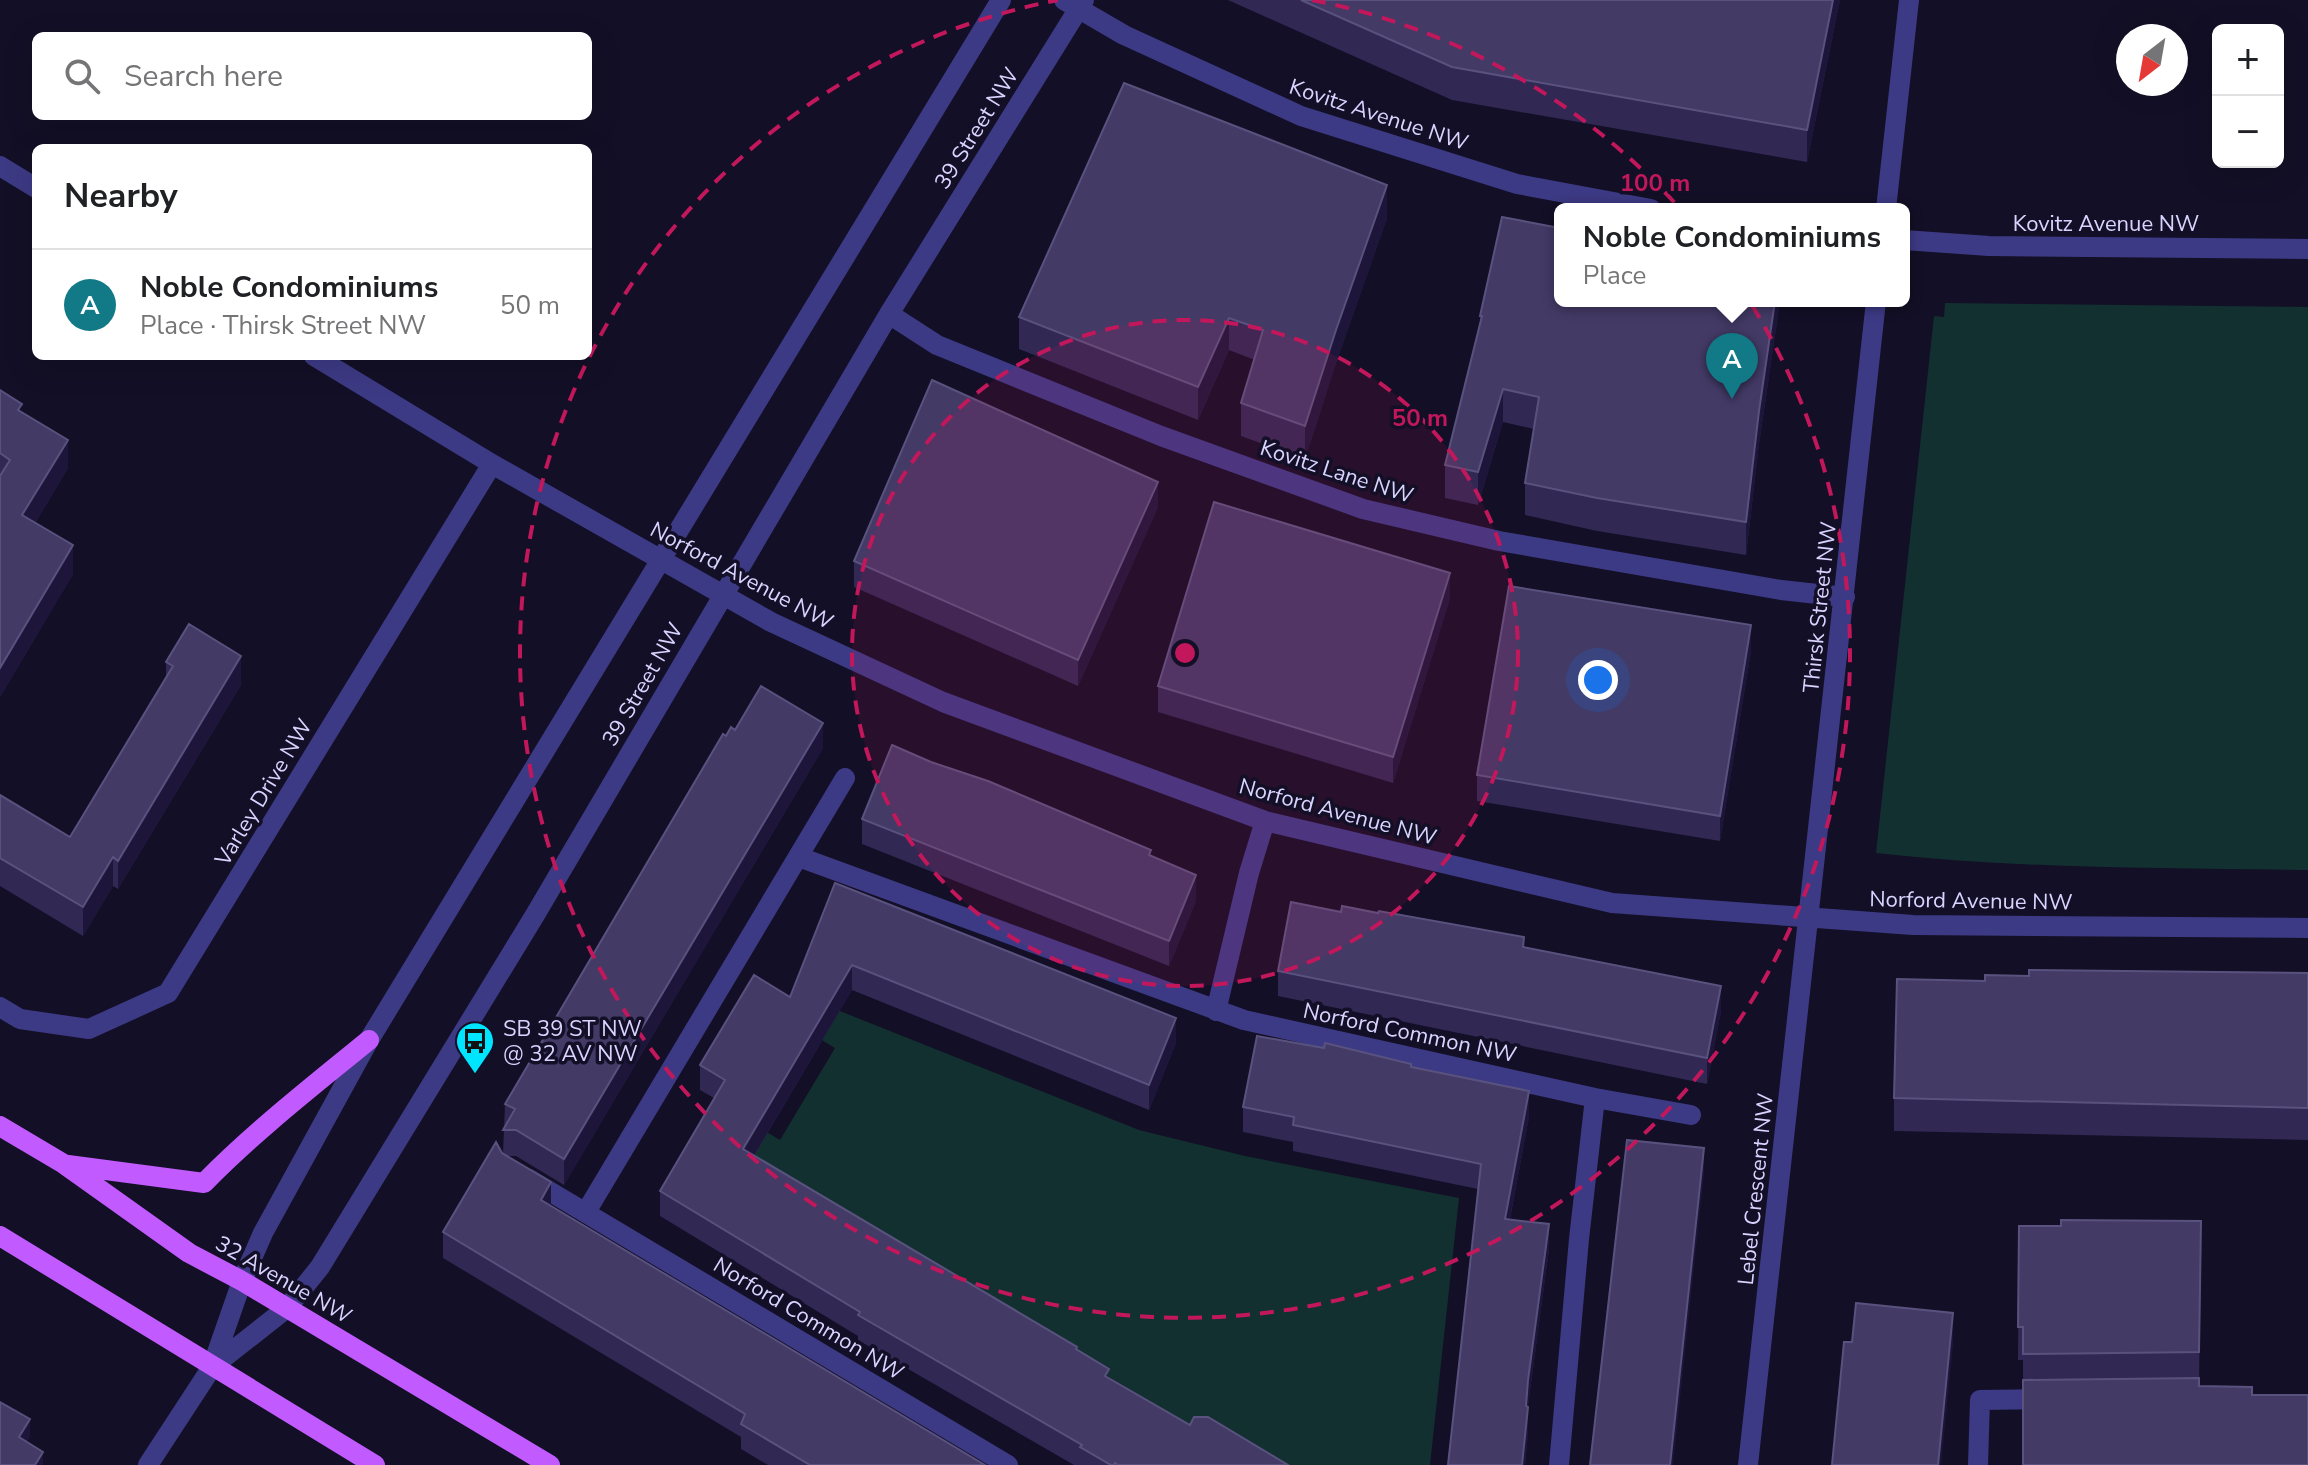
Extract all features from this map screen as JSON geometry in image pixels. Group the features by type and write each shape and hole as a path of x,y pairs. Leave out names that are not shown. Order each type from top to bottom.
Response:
{"main road":[{"path":"64,1164 204,1183 303,1093 369,1040"},
{"name":"32 Avenue NW","path":"0,1126 64,1164 189,1253 242,1281 550,1465"},
{"path":"0,1236 375,1465"}],"street":[{"name":"39 Street NW","path":"148,1465 212,1367 242,1281 263,1233 369,1040 1001,0"},
{"path":"1887,203 1909,0"},
{"name":"39 Street NW","path":"212,1367 287,1308 320,1267 535,915 721,595 1076,3"},
{"name":"Kovitz Avenue NW","path":"1076,3 1124,35 1301,116 1517,184 1619,203"},
{"path":"0,166 32,186"},
{"name":"Kovitz Avenue NW","path":"1910,240 1989,246 2308,249"},
{"name":"Thirsk Street NW","path":"1810,919 1875,307"},
{"name":"Kovitz Lane NW","path":"889,314 937,345 1161,436 1363,509 1499,541 1781,590 1845,597"},
{"name":"Norford Avenue NW","path":"321,360 492,464 771,622 943,702 1265,821 1612,903 1913,925 2308,928"},
{"name":"Varley Drive NW","path":"0,1007 20,1019 89,1029 168,993 492,464"},
{"path":"586,1212 845,778"},
{"path":"1216,1011 1249,873 1265,821"},
{"name":"Norford Common NW","path":"799,857 1244,1020 1595,1098 1691,1115"},
{"name":"Lebel Crescent NW","path":"1748,1465 1810,919"},
{"path":"1559,1465 1595,1098"},
{"name":"Norford Common NW","path":"509,1167 1008,1465"},
{"path":"1978,1465 1980,1400 2074,1399"}],"green space":[{"path":"1945,303 2308,307 2308,870 2038,865 1876,853 1934,316 1944,317"},
{"path":"792,992 1139,1130 1245,1156 1459,1198 1430,1465 1255,1465 703,1133 720,1104 780,1140 835,1048 780,1015"}],"building":[{"path":"1301,0 1833,0 1807,130 1452,67"},
{"path":"1124,83 1387,185 1305,426 1241,403 1263,330 1229,318 1198,387 1019,317"},
{"path":"1502,217 1554,227 1554,307 1774,307 1746,522 1525,483 1539,397 1503,389 1478,472 1445,465"},
{"path":"932,380 1158,482 1078,660 854,561"},
{"path":"0,390 22,404 18,410 68,440 22,515 73,545 0,668 0,476 10,460 0,453"},
{"path":"1214,502 1450,573 1393,757 1158,686"},
{"path":"1509,586 1751,625 1720,816 1477,775"},
{"path":"189,624 241,656 118,861 113,857 83,907 0,858 0,795 70,837 173,666 166,662"},
{"path":"761,686 823,723 564,1159 516,1130 503,1130 515,1109 505,1104 723,734 726,736 731,727 735,730"},
{"path":"892,745 988,781 1151,850 1149,855 1196,875 1169,941 862,819"},
{"path":"835,883 1176,1018 1149,1085 852,965 743,1149 1077,1347 1109,1369 1105,1376 1190,1425 1194,1417 1208,1417 1288,1465 1111,1465 1080,1447 1082,1445 858,1315 860,1312 660,1191 725,1080 700,1065 754,975 790,997"},
{"path":"1291,902 1341,912 1342,906 1379,911 1524,937 1523,947 1721,986 1707,1058 1278,971"},
{"path":"2029,970 2308,973 2308,1108 1894,1098 1897,979 1985,981 1985,975 2029,976"},
{"path":"1257,1036 1324,1048 1325,1043 1411,1064 1411,1067 1529,1091 1505,1219 1549,1224 1528,1380 1522,1465 1448,1465 1481,1164 1293,1125 1294,1117 1243,1107"},
{"path":"1627,1140 1704,1148 1670,1465 1590,1465"},
{"path":"496,1142 502,1153 551,1182 541,1200 985,1465 810,1465 741,1424 745,1414 443,1232"},
{"path":"2061,1220 2201,1221 2199,1352 2023,1354 2023,1327 2018,1327 2019,1226 2061,1226"},
{"path":"1856,1303 1953,1313 1938,1465 1832,1465 1844,1342 1852,1342"},
{"path":"2199,1378 2199,1386 2252,1387 2252,1395 2308,1395 2308,1465 2023,1465 2023,1380"},
{"path":"0,1402 30,1419 19,1437 43,1452 35,1465 0,1465"}],"place":[{"name":"Noble Condominiums","path":"1732,399"},
{"name":"SB 39 ST NW @ 32 AV NW","path":"475,1075"}]}
